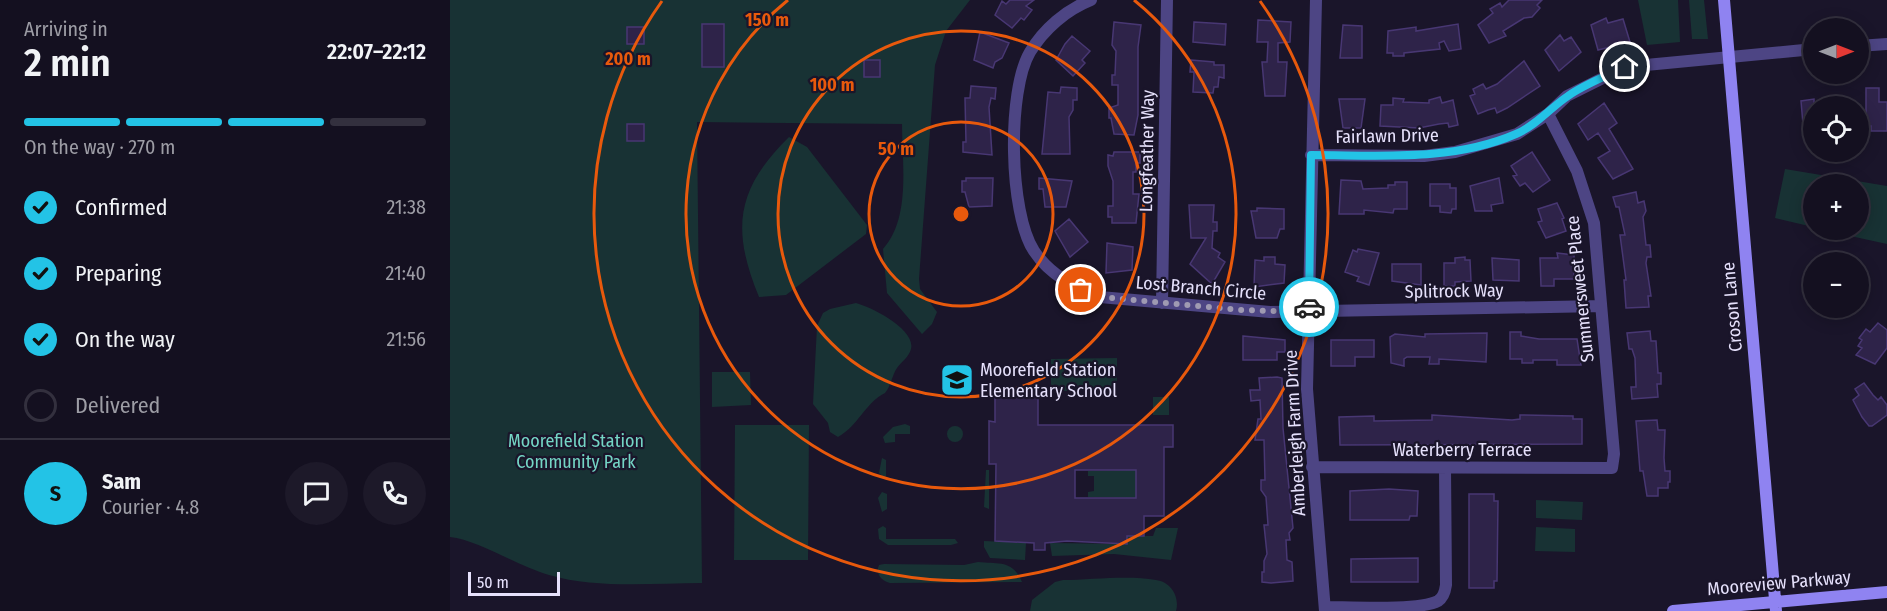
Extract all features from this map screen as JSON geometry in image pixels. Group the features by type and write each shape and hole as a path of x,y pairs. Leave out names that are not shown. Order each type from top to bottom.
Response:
{"main road":[{"name":"Croson Lane","path":"1724,0 1776,606"},
{"name":"Mooreview Parkway","path":"1673,611 1776,606 1887,592"}],"street":[{"name":"Lost Branch Circle","path":"1091,0 1071,10 1047,30 1030,52 1019,79 1016,101 1015,191 1019,212 1033,250 1056,275 1081,290 1100,297 1270,312 1308,312"},
{"name":"Longfeather Way","path":"1162,303 1167,0"},
{"name":"Amberleigh Farm Drive","path":"1316,0 1307,389 1325,609"},
{"path":"1869,45 1887,44"},
{"name":"Fairlawn Drive","path":"1311,155 1424,156 1455,152 1517,134 1548,114 1567,96 1625,67 1803,50"},
{"name":"Summersweet Place","path":"1548,114 1588,199 1594,223 1614,454 1612,468"},
{"name":"Splitrock Way","path":"1308,312 1601,306"},
{"name":"Waterberry Terrace","path":"1312,467 1612,468"},
{"path":"1325,609 1421,608 1438,601 1444,595 1446,585 1445,468"}],"green space":[{"name":"Moorefield Station Community Park","path":"450,0 970,0 946,31 935,65 919,279 920,289 937,312 932,324 922,334 887,293 883,249 898,222 901,206 903,190 902,124 697,122 702,583 606,584 567,579 537,571 473,543 450,537"},
{"path":"1638,0 1678,0 1680,42 1647,45"},
{"path":"1689,0 1704,0 1708,39 1692,39"},
{"path":"789,137 807,147 867,225 866,234 786,295 759,297 744,251 742,230 744,211 758,174"},
{"path":"1785,169 1815,174 1803,174 1803,225 1775,218"},
{"path":"1869,183 1887,186 1887,244 1869,240"},
{"path":"856,303 872,309 900,327 911,341 911,349 895,371 885,393 878,397 851,427 838,437 830,432 828,423 813,404 817,326 823,313"},
{"path":"1117,358 1117,391 1051,391 1051,359"},
{"path":"712,372 750,372 751,405 712,407"},
{"path":"1153,397 1169,397 1169,415 1153,415"},
{"path":"905,424 910,426 910,434 895,434 895,442 885,443 883,437 893,427"},
{"path":"735,425 809,425 808,560 734,560"},
{"path":"955,426 961,428 963,434 961,440 955,442 949,440 947,434 949,428"},
{"path":"882,458 886,460 884,478 879,473"},
{"path":"986,470 989,470 989,509 984,507"},
{"path":"1136,470 1136,498 1088,497 1088,492 1094,491 1094,476 1088,476 1088,471"},
{"path":"882,492 887,494 887,509 882,512 878,498"},
{"path":"1536,500 1583,502 1582,520 1536,518"},
{"path":"883,526 886,528 886,539 955,539 958,543 888,545 879,539 878,529"},
{"path":"1536,527 1575,529 1575,552 1535,551"},
{"path":"1156,528 1178,528 1171,560 1114,554 1052,556 1050,543 1127,544 1127,536 1153,536"},
{"path":"984,541 1026,543 1025,560 990,558 984,547"},
{"path":"978,562 1004,564 1014,570 1022,582 890,583 882,579 878,571 879,565 884,564 964,565"},
{"path":"1134,578 1161,581 1173,591 1177,601 1176,611 1030,611 1032,600 1055,582"}],"building":[{"path":"1010,0 1034,0 1026,6 1032,10 1024,20 1021,18 1012,28 995,15 1002,1 1006,4"},
{"path":"1509,0 1542,0 1537,5 1540,8 1532,17 1524,18 1503,31 1506,36 1489,43 1478,25 1493,13 1490,9 1500,3 1502,7"},
{"path":"1606,18 1608,23 1623,19 1630,42 1598,50 1591,25"},
{"path":"1258,20 1291,22 1290,42 1278,43 1278,62 1287,62 1285,96 1265,96 1262,62 1267,62 1268,42 1257,42"},
{"path":"1114,22 1141,25 1138,47 1138,115 1134,135 1114,134 1111,118 1109,118 1109,108 1118,105 1118,85 1112,85 1112,75 1115,75 1116,51 1112,45"},
{"path":"1194,22 1226,24 1225,45 1193,42"},
{"path":"702,24 724,24 724,67 702,67"},
{"path":"1458,24 1461,49 1449,51 1444,41 1439,43 1440,49 1404,53 1404,56 1393,56 1393,53 1387,53 1388,31 1416,27 1416,31"},
{"path":"1343,25 1362,26 1362,58 1340,58"},
{"path":"627,27 644,27 644,44 627,44"},
{"path":"980,32 1009,43 1002,58 995,62 993,68 974,60"},
{"path":"1560,35 1564,41 1571,37 1581,52 1559,71 1545,50"},
{"path":"1072,36 1090,51 1082,60 1085,63 1073,76 1056,60"},
{"path":"864,60 880,60 880,77 864,77"},
{"path":"1191,60 1224,65 1224,78 1219,77 1218,87 1214,87 1213,93 1193,92 1194,72 1190,72"},
{"path":"1524,61 1540,86 1497,113 1495,108 1478,114 1470,96 1475,94 1473,89 1483,84 1486,89 1497,84"},
{"path":"971,86 996,88 995,99 991,98 989,107 992,155 963,152 963,142 966,142 965,98 970,98"},
{"path":"1061,87 1077,88 1077,100 1073,100 1073,110 1069,117 1070,154 1042,154 1048,92 1060,93"},
{"path":"1866,88 1879,88 1879,102 1887,102 1887,131 1871,131 1869,96 1866,96"},
{"path":"1440,97 1442,103 1453,100 1458,125 1449,127 1448,123 1419,128 1380,126 1381,105 1393,105 1393,98 1404,99 1403,102 1429,103 1429,100"},
{"path":"1339,99 1365,99 1361,128 1343,128"},
{"path":"1801,101 1803,101 1803,124"},
{"path":"1604,103 1617,123 1609,129 1633,169 1613,179 1598,158 1610,151 1598,133 1588,140 1578,124"},
{"path":"627,124 644,124 644,141 627,141"},
{"path":"1114,152 1140,152 1140,163 1136,163 1136,172 1133,172 1133,194 1139,194 1136,223 1112,223 1112,217 1108,217 1108,206 1113,206 1113,181 1108,166 1108,155 1113,156"},
{"path":"1532,152 1550,180 1533,192 1525,183 1520,186 1513,176 1517,175 1511,166"},
{"path":"966,178 993,178 992,206 969,207 965,192 962,192 962,181 966,181"},
{"path":"1039,178 1072,181 1066,207 1045,207 1043,189 1039,189"},
{"path":"1499,178 1503,203 1491,205 1492,211 1475,211 1470,186"},
{"path":"1341,180 1361,181 1363,189 1388,188 1388,185 1395,185 1395,182 1407,182 1407,209 1394,209 1393,213 1364,210 1364,214 1339,214"},
{"path":"1430,184 1450,184 1450,188 1456,188 1456,209 1452,209 1451,213 1440,212 1440,206 1430,206"},
{"path":"1636,192 1638,203 1644,201 1646,211 1643,217 1646,245 1650,245 1651,257 1647,257 1646,263 1651,296 1648,296 1649,307 1626,308 1624,280 1626,280 1620,235 1625,235 1619,207 1616,207 1613,197"},
{"path":"1557,203 1564,218 1562,219 1566,231 1546,238 1538,222 1542,221 1538,209"},
{"path":"1189,205 1214,205 1213,222 1217,222 1217,231 1213,231 1212,248 1220,253 1218,257 1225,262 1212,284 1190,264 1206,238 1191,238"},
{"path":"1257,208 1284,209 1284,229 1280,229 1277,238 1256,238 1251,211 1257,211"},
{"path":"1069,219 1088,242 1070,257 1055,231"},
{"path":"1107,243 1133,247 1132,270 1106,273"},
{"path":"1358,249 1379,253 1369,285 1357,281 1359,277 1345,272 1353,250 1357,252"},
{"path":"1557,253 1574,255 1574,279 1554,279 1554,286 1541,286 1540,258 1558,258"},
{"path":"1264,257 1275,257 1275,264 1285,265 1284,283 1254,287 1255,260 1264,261"},
{"path":"1465,257 1465,260 1470,260 1471,281 1455,282 1455,286 1444,286 1444,263 1455,263 1455,258"},
{"path":"1492,258 1519,260 1519,281 1493,280"},
{"path":"1392,264 1421,264 1421,285 1392,281"},
{"path":"1878,323 1887,330 1887,348 1875,364 1856,355 1862,348 1858,346 1862,340 1859,338 1866,329 1870,332"},
{"path":"1650,331 1651,341 1656,341 1658,373 1661,373 1661,384 1657,384 1658,397 1632,399 1631,387 1636,387 1635,358 1632,349 1629,349 1627,333"},
{"path":"1510,332 1521,332 1521,336 1539,339 1577,339 1581,365 1557,365 1557,360 1533,360 1533,363 1522,363 1522,359 1510,359"},
{"path":"1487,333 1486,362 1439,359 1439,364 1429,364 1430,357 1407,357 1404,359 1404,366 1391,363 1390,337 1395,334 1425,337 1425,334"},
{"path":"1243,336 1285,340 1285,352 1277,352 1277,360 1243,360"},
{"path":"1331,340 1374,340 1374,357 1355,357 1355,366 1331,366"},
{"path":"1259,378 1282,378 1283,428 1293,528 1289,533 1290,540 1286,540 1287,560 1292,562 1293,581 1271,583 1262,582 1267,554 1264,525 1268,525 1266,497 1261,490 1261,480 1265,480 1264,440 1255,440 1258,419 1261,419 1260,400 1251,401 1250,390 1260,390"},
{"path":"1864,383 1878,400 1881,397 1887,405 1887,415 1872,426 1869,426 1862,417 1853,400 1859,395 1855,389"},
{"name":"Moorefield Station Elementary School","path":"995,394 1038,394 1038,425 1173,425 1173,447 1164,447 1164,516 1144,516 1144,536 1127,536 1127,544 1067,541 1045,543 1045,550 1034,550 1034,543 995,541 996,464 989,464 989,421 995,422","holes":["1075,470 1136,470 1136,498 1075,498"]},
{"path":"1432,415 1512,420 1520,419 1520,415 1573,416 1573,419 1582,419 1582,444 1340,445 1339,417 1374,416 1374,421 1432,420"},
{"path":"1657,420 1658,430 1665,430 1665,471 1670,471 1670,482 1668,482 1668,488 1658,488 1658,496 1647,496 1643,471 1640,471 1636,421"},
{"path":"1389,489 1418,491 1417,516 1410,516 1409,520 1350,520 1350,491"},
{"path":"1469,494 1494,494 1494,501 1498,501 1497,581 1494,581 1494,588 1469,588"},
{"path":"1418,558 1418,582 1351,582 1351,559"}],"way so far":[{"path":"1081,290 1100,297 1240,310 1308,312 1309,307"}],"place":[{"name":"Moorefield Station Elementary School","path":"957,380"}],"route":[{"path":"1309,307 1311,155 1424,156 1455,152 1485,144 1517,134 1548,114 1567,96 1625,67"}]}
